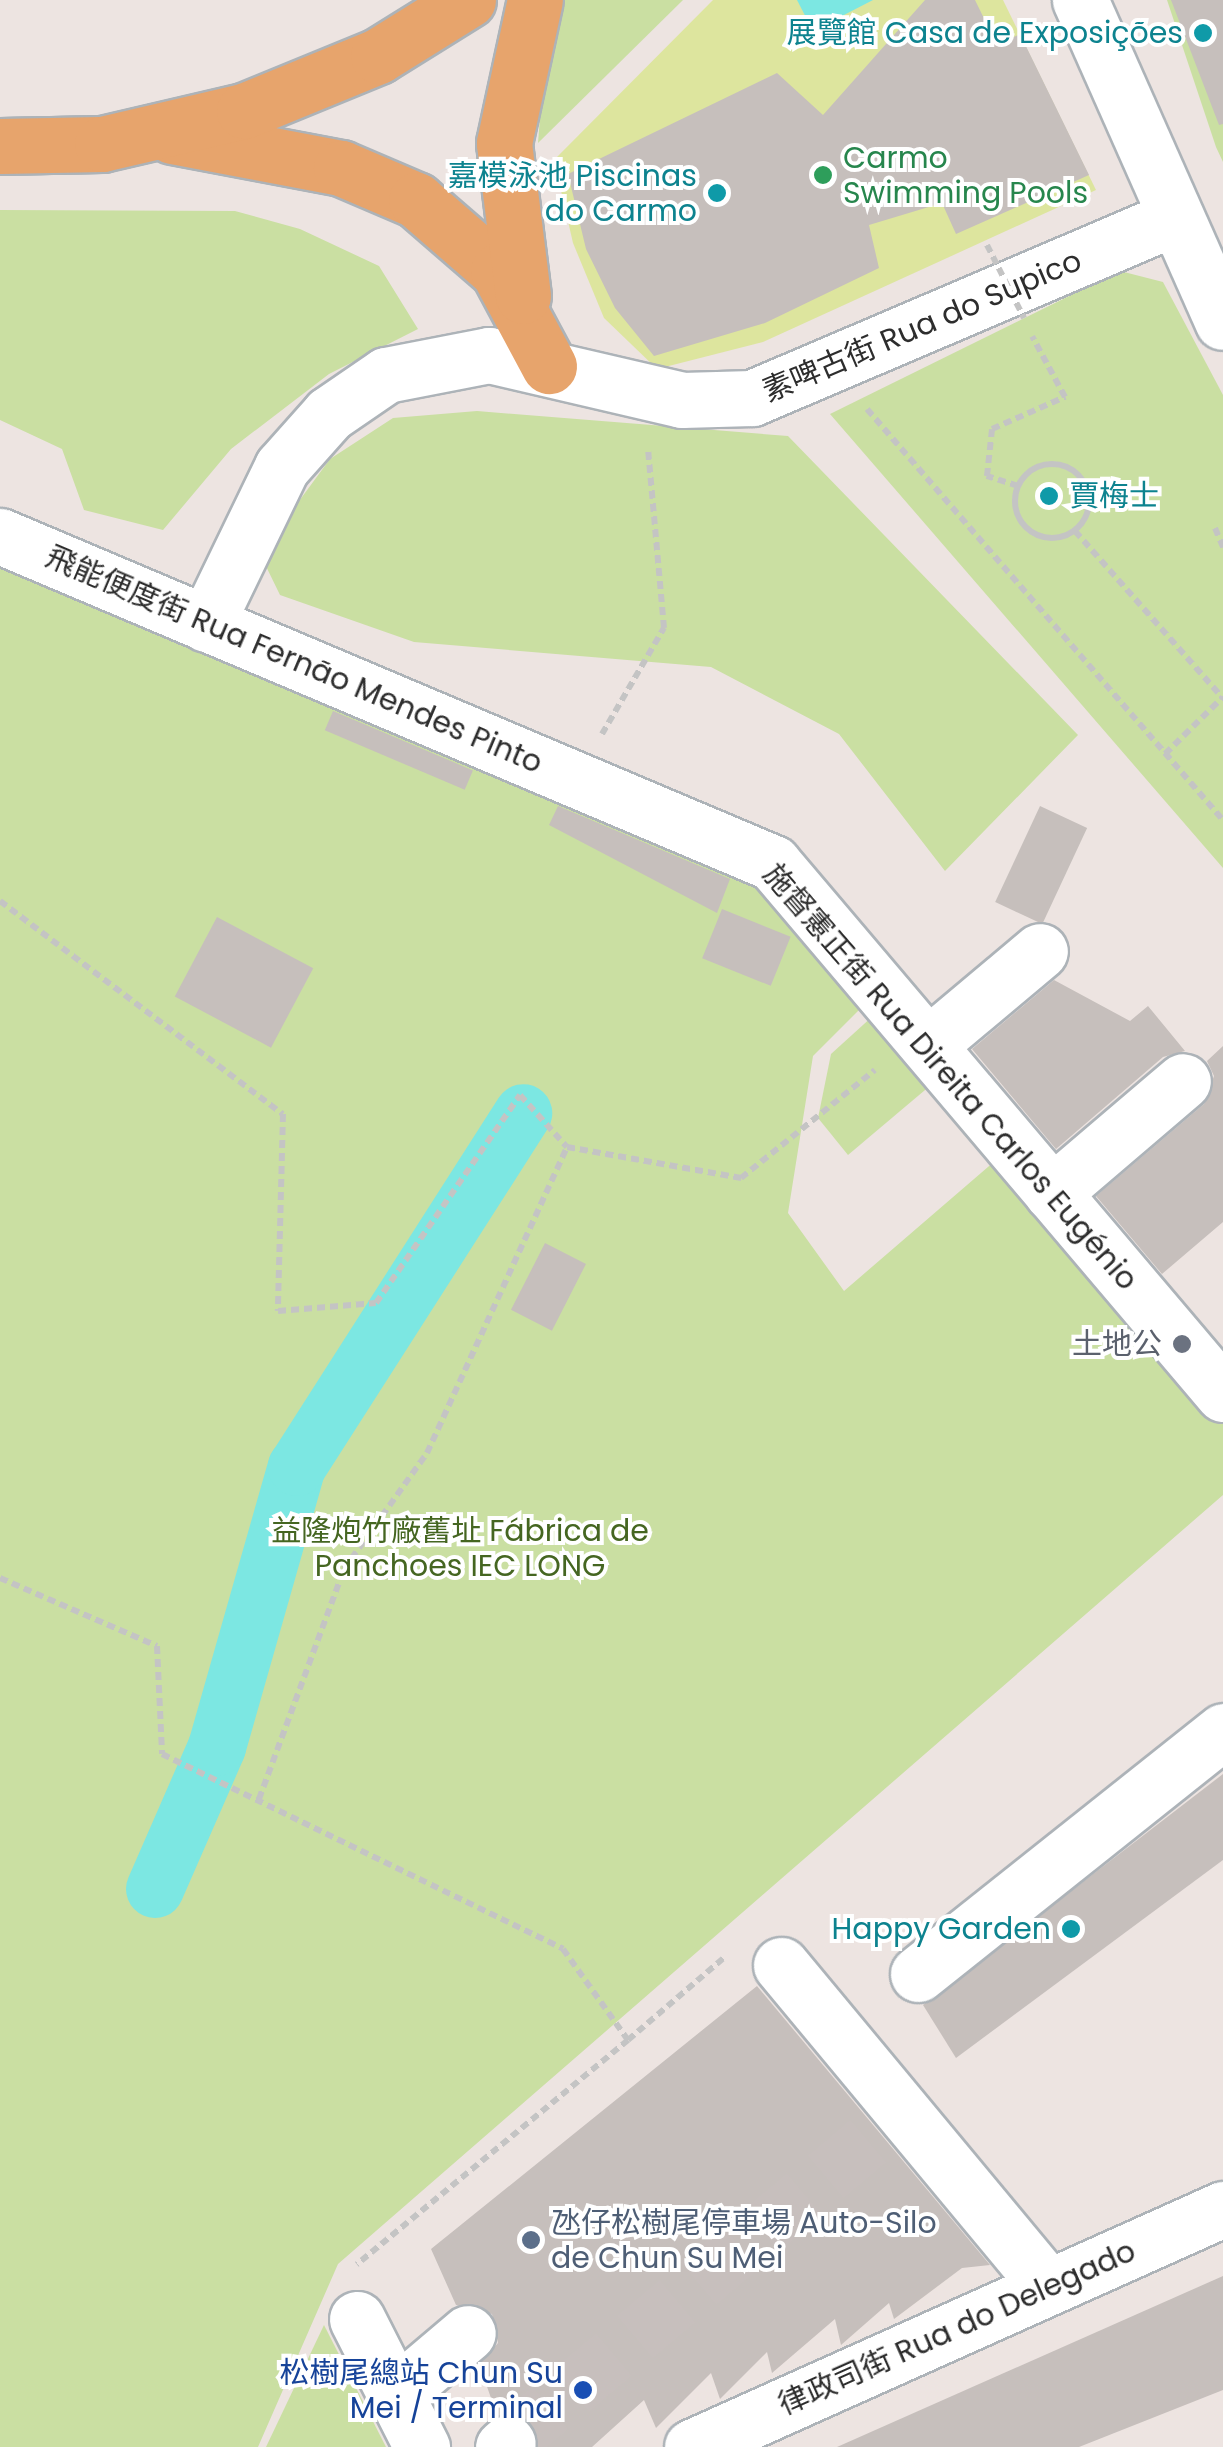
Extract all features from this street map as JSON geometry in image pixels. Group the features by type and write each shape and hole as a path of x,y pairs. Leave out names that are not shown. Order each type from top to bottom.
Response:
{"main road":[{"path":"0,146 156,133 310,89 468,0"},
{"path":"156,133 341,168 416,200 498,271 550,366 513,258 504,182 514,67 535,0"}],"street":[{"path":"1080,0 1173,218 1223,322"},
{"name":"素啤古街 Rua do Supico","path":"206,624 282,467 329,414 386,375 489,356 664,397 735,401 832,369 1173,218"},
{"name":"飛能便度街 Rua Fernão Mendes Pinto","path":"0,536 582,781"},
{"name":"施督憲正街 Rua Direita Carlos Eugénio","path":"582,781 772,863 1223,1394"},
{"path":"923,1040 1040,951"},
{"path":"1052,1193 1183,1081"},
{"path":"918,1974 1223,1731"},
{"path":"781,1965 895,2118 1048,2287"},
{"name":"律政司街 Rua do Delegado","path":"692,2447 1223,2209"},
{"path":"357,2319 422,2447"},
{"path":"396,2394 468,2333"}],"path":[{"path":"987,245 1065,398 992,428 987,476 1018,486"},
{"path":"832,369 1223,820"},
{"path":"582,781 664,628 647,439 664,397"},
{"path":"1046,464 1080,475 1089,510 1075,531 1052,538 1029,530 1016,510 1018,486 1046,464"},
{"path":"1215,528 1223,548"},
{"path":"1075,531 1223,698 1165,754"},
{"path":"0,901 283,1114 278,1311 376,1303 520,1096 567,1147 741,1178 923,1040"},
{"path":"259,1799 344,1569 427,1453 567,1147"},
{"path":"0,1578 157,1646 162,1754 564,1949 628,2040"},
{"path":"357,2319 341,2277 754,1932 781,1965"}],"green space":[{"path":"559,0 683,0 538,143 544,65"},
{"name":"Carmo Swimming Pools","path":"713,0 1003,0 1096,190 763,342 657,369 604,318 573,243 554,160"},
{"path":"1167,0 1223,0 1223,162 1216,147"},
{"path":"0,210 235,211 300,229 379,266 418,329 329,374 231,449 163,530 84,510 62,449 0,420"},
{"path":"1120,271 1163,282 1223,395 1223,868 830,414"},
{"path":"477,411 788,436 1078,735 945,871 839,734 711,667 414,642 280,595 260,554 330,459 393,418"},
{"name":"益隆炮竹廠舊址 Fábrica de Panchoes IEC LONG","path":"0,545 765,884 859,1010 813,1056 788,1213 844,1291 1010,1148 1223,1421 1223,1495 338,2264 258,2447 0,2447"},
{"path":"885,1005 944,1074 848,1155 818,1118 831,1054"},
{"path":"324,2325 386,2447 266,2447"}],"water":[{"path":"797,0 873,0 813,31"}],"building":[{"name":"Carmo Swimming Pools","path":"925,0 975,0 997,45 1020,34 1089,175 956,234 942,203 869,225 879,268 765,323 654,356 615,308 586,249 568,174 777,73 823,115"},
{"name":"展覽館 Casa de Exposições","path":"1171,0 1223,0 1223,124 1219,125"},
{"path":"333,711 473,770 465,790 325,730"},
{"path":"558,806 730,879 717,913 549,825"},
{"path":"1040,806 1087,828 1042,924 995,902"},
{"path":"722,909 791,937 771,986 702,958"},
{"path":"217,917 313,968 271,1048 175,996"},
{"path":"1054,980 1130,1021 1148,1006 1185,1051 1163,1057 1056,1149 972,1049"},
{"path":"1223,1046 1223,1222 1162,1274 1096,1196 1204,1104 1214,1076 1207,1061"},
{"path":"545,1243 586,1264 552,1331 511,1310"},
{"name":"Happy Garden","path":"1223,1774 1223,1860 956,2058 923,2005"},
{"path":"757,1986 990,2265 962,2268 894,2319 889,2303 841,2345 835,2319 772,2373 767,2352 720,2399 711,2373 656,2428 644,2400 592,2447 538,2447 532,2423 497,2415 479,2364 498,2343 492,2314 456,2305 431,2249"},
{"path":"1223,2276 1223,2390 1079,2447 837,2447"}],"waterway":[{"path":"155,1889 217,1747 297,1467 523,1113"}],"tunnel":[{"path":"508,2443 888,2124"}],"place":[{"name":"展覽館 Casa de Exposições","path":"1203,33"},
{"name":"Carmo Swimming Pools","path":"823,175"},
{"name":"嘉模泳池 Piscinas do Carmo","path":"717,193"},
{"name":"賈梅士","path":"1049,496"},
{"name":"土地公","path":"1182,1344"},
{"name":"Happy Garden","path":"1071,1929"},
{"name":"氹仔松樹尾停車場 Auto-Silo de Chun Su Mei","path":"531,2240"},
{"name":"松樹尾總站 Chun Su Mei / Terminal","path":"583,2390"}]}
